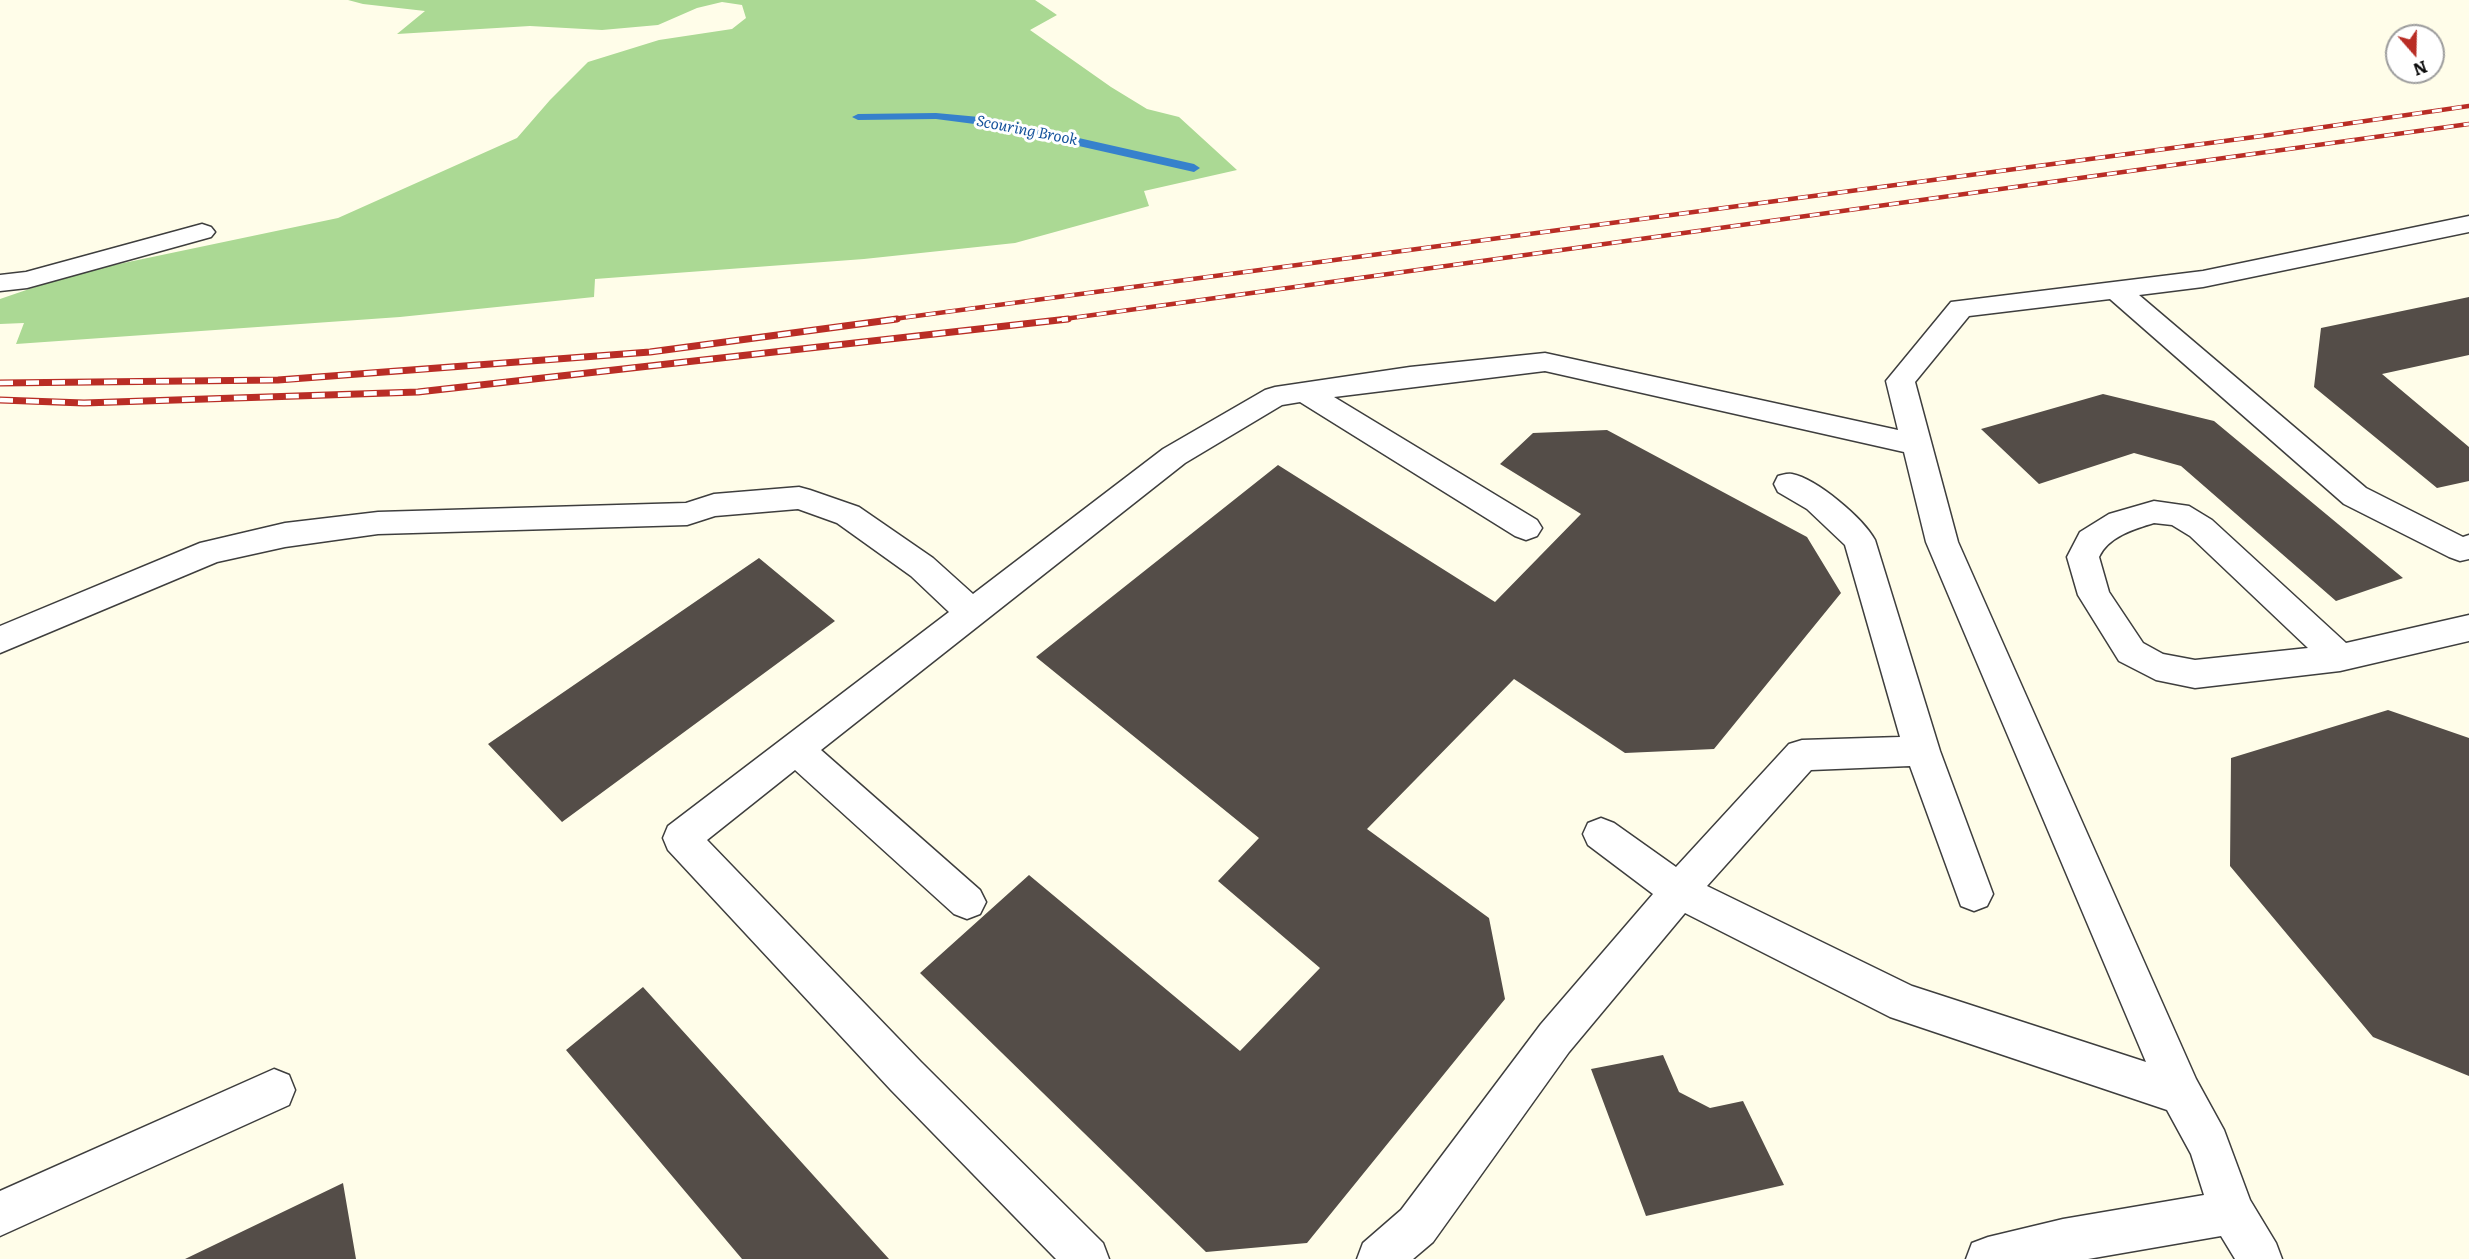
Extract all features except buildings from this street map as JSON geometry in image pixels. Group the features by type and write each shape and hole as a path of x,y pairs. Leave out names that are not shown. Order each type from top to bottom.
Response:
{"street":[{"path":"2260,1259 2232,1212 2209,1145 2181,1094 1942,542 1900,381 1961,308 2203,279 2469,224"},
{"path":"0,283 27,279 202,232"},
{"path":"2115,290 2355,496 2460,549 2469,547"},
{"path":"1088,1259 906,1076 681,838 1174,456 1275,397 1410,377 1545,362 1917,446"},
{"path":"1304,392 1526,528"},
{"path":"1789,484 1818,501 1859,540 1922,752 1974,894"},
{"path":"0,640 211,551 285,535 378,523 687,514 714,505 799,498 848,514 922,567 972,613"},
{"path":"2340,658 2201,528 2178,514 2154,512 2120,522 2091,540 2083,557 2094,595 2131,652 2156,666 2195,674 2340,658 2469,628"},
{"path":"2435,536 2469,569"},
{"path":"796,749 967,902"},
{"path":"1379,1259 1417,1226 1556,1038 1678,891 1802,755 1922,752"},
{"path":"1601,834 1678,891 1904,1003 2181,1094"},
{"path":"0,1214 274,1090"},
{"path":"1988,1259 2063,1241 2232,1212"}],"green space":[{"path":"348,0 1035,0 1057,15 1030,30 1111,87 1147,109 1179,117 1237,170 1144,191 1149,206 1015,243 864,259 595,279 594,297 400,317 16,344 24,323 0,324 0,299 76,273 338,218 517,138 550,100 588,62 659,40 732,29 746,18 742,5 722,2 697,8 658,25 602,30 530,26 397,34 425,11 363,4"}],"waterway":[{"name":"Scouring Brook","path":"858,117 936,116 990,122 1194,168"}],"railway":[{"path":"886,320 2262,136 2469,106"},
{"path":"1057,320 2469,124"},
{"path":"0,383 278,380 650,352 897,319"},
{"path":"0,400 84,403 418,392 1068,319"}]}
